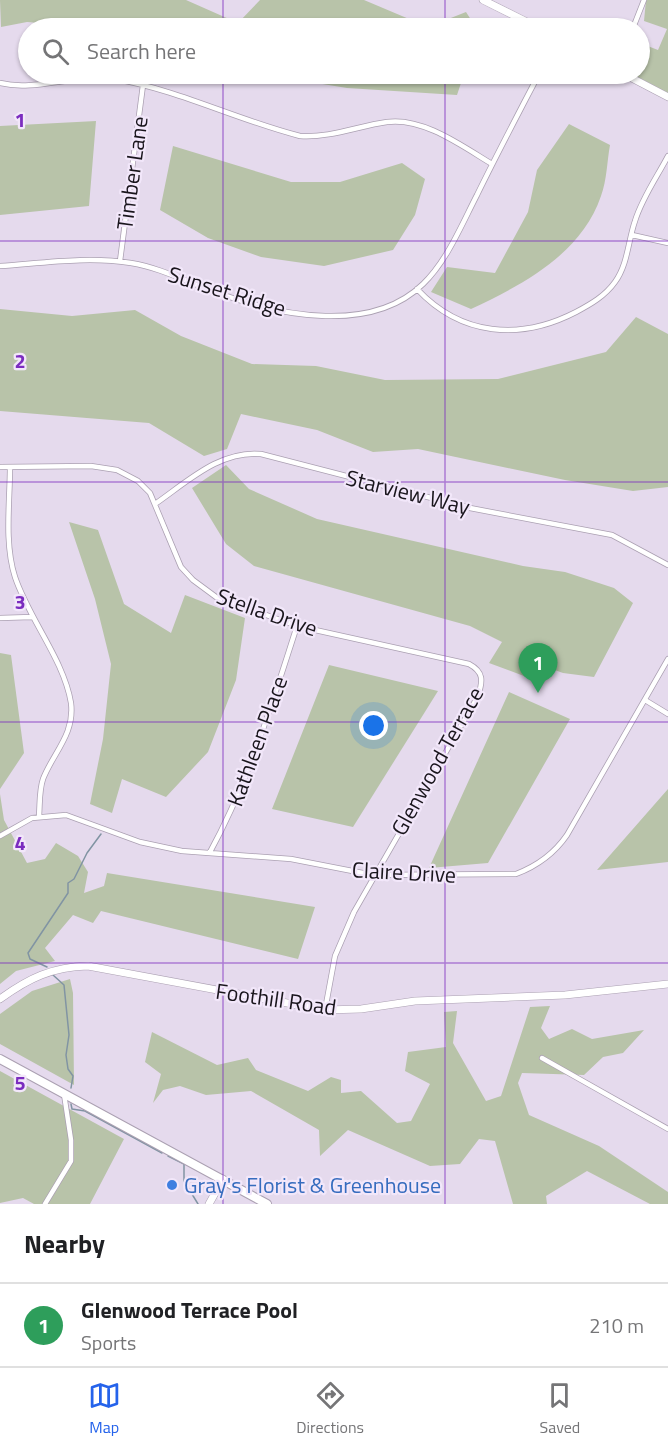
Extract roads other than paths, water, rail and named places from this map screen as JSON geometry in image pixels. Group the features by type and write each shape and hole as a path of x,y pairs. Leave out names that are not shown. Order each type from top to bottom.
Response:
{"highway":[{"path":"0,1059 267,1204"}],"street":[{"path":"483,0 519,18"},
{"path":"637,18 644,0"},
{"path":"0,83 38,84"},
{"path":"136,84 300,136 322,136 387,122 412,123 463,147 492,164"},
{"name":"Sunset Ridge","path":"0,266 93,260 120,261 149,267 255,304 303,314 378,311 402,301 436,269 534,84"},
{"path":"643,84 668,97"},
{"name":"Timber Lane","path":"120,261 143,85"},
{"path":"417,289 436,308 468,325 502,332 527,329 564,318 602,296 623,268 640,208 668,156"},
{"path":"632,235 668,243"},
{"name":"Starview Way","path":"156,504 224,459 250,453 261,454 470,508 612,535 668,565"},
{"name":"Stella Drive","path":"0,467 91,466 117,470 138,481 156,504 181,567 201,587 226,602 297,626 454,660 473,666 482,677"},
{"path":"10,467 12,560 15,576 32,617 67,687 72,716 68,733 44,779 39,816"},
{"path":"0,618 32,617"},
{"name":"Kathleen Place","path":"210,852 228,819 254,757 297,626"},
{"name":"Claire Drive","path":"0,836 39,816 66,815 156,847 291,859 373,875 508,876 536,866 560,846 668,659"},
{"name":"Glenwood Terrace","path":"324,1010 339,945 373,875 478,696 482,677"},
{"path":"645,700 668,714"},
{"name":"Foothill Road","path":"0,999 41,973 68,967 88,966 324,1010 361,1009 415,1001 565,995 668,984"},
{"path":"543,1058 668,1130"},
{"path":"45,1204 71,1161 71,1140 64,1094"},
{"path":"209,1204 223,1179"}],"waterway":[{"path":"47,967 30,959 28,953 68,893 68,883 74,879 87,853 101,834"},
{"path":"53,975 64,985 69,1035 66,1055 68,1069 73,1076 71,1088"},
{"path":"71,1104 72,1109 85,1111 162,1153"},
{"path":"168,1156 184,1164 184,1181 198,1204"}],"place":[{"name":"Glenwood Terrace Pool","path":"538,693"},
{"name":"Gray's Florist & Greenhouse","path":"172,1185"}]}
